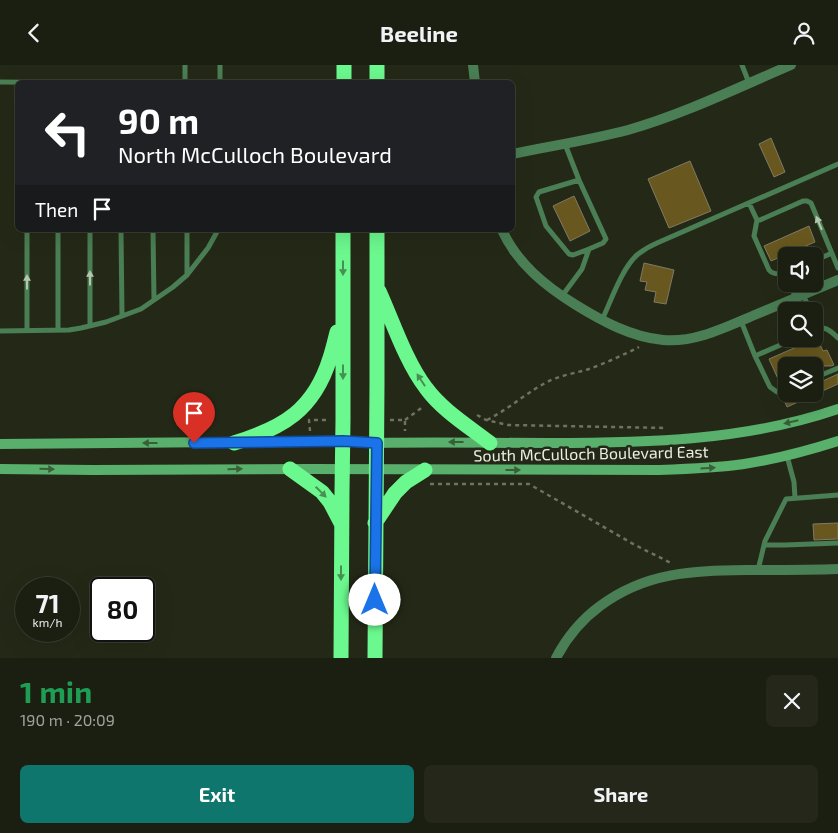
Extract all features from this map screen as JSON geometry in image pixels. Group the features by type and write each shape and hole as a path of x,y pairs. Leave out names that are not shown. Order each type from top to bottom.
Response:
{"highway":[{"path":"344,65 344,80"},
{"path":"377,65 377,80"},
{"path":"341,658 343,232"},
{"path":"375,658 377,232"},
{"path":"376,285 412,367 426,389 441,405 490,443"},
{"path":"234,443 258,435 281,424 292,417 313,395 326,372 331,357 342,306"},
{"path":"290,469 322,492 342,524"},
{"path":"375,523 400,487 425,469"}],"main road":[{"name":"South McCulloch Boulevard East","path":"0,444 343,441 377,443 592,443 698,437 732,433 779,425 838,409"},
{"name":"South McCulloch Boulevard East","path":"0,469 659,470 715,467 746,463 810,450 838,441"}],"street":[{"path":"473,65 475,80"},
{"path":"515,153 616,133 658,120 713,99 789,65"},
{"path":"503,232 524,263 540,280 562,296 602,320 631,333 653,339 671,341 693,338 713,332 838,280"},
{"path":"556,658 569,635 593,611 623,590 663,576 692,572 838,569"}],"lane":[{"path":"185,65 185,80"},
{"path":"220,65 220,80"},
{"path":"742,65 750,83"},
{"path":"0,82 15,82"},
{"path":"565,144 606,239 603,243 573,255 569,254 546,225 536,197 539,192 579,180"},
{"path":"602,320 624,273 638,254 657,243 838,164"},
{"path":"756,220 803,201 811,203 838,268"},
{"path":"749,203 756,220 754,236 768,270 771,273 778,273"},
{"path":"27,232 27,330"},
{"path":"58,232 58,330"},
{"path":"90,232 90,326"},
{"path":"122,232 122,316"},
{"path":"153,232 154,300"},
{"path":"187,232 187,275"},
{"path":"0,331 69,330 106,322 141,309 187,275 208,248 217,232"},
{"path":"562,296 582,269 589,249"},
{"path":"823,257 832,253"},
{"path":"797,292 804,302"},
{"path":"741,321 770,387 778,392"},
{"path":"823,330 830,330 838,338"},
{"path":"755,356 778,346"},
{"path":"823,374 838,368"},
{"path":"787,455 794,482 795,499"},
{"path":"758,570 764,541 786,499 838,495"},
{"path":"764,545 838,543"}],"path":[{"path":"486,420 549,381 589,369 625,354 653,339"},
{"path":"388,420 405,419 429,402"},
{"path":"473,413 486,420 508,425 668,428"},
{"path":"405,419 405,431"},
{"path":"310,431 310,421 330,420"},
{"path":"423,485 529,484 635,545 671,563"}],"building":[{"path":"771,138 785,172 774,177 759,144"},
{"path":"690,161 711,211 669,228 648,179"},
{"path":"574,196 590,231 570,241 553,206"},
{"path":"809,226 815,242 803,247 778,247 778,258 771,261 764,246"},
{"path":"644,263 674,270 666,304 654,302 656,292 645,290 647,282 640,281"},
{"path":"796,347 821,347 823,351 827,350 834,365 823,366 823,357 778,357 778,379 769,359"},
{"path":"838,374 838,384 823,391 823,381"},
{"path":"785,402 798,402 787,407"},
{"path":"838,523 838,539 814,540 813,524"}],"route":[{"path":"194,443 343,441 377,443 375,600"}]}
